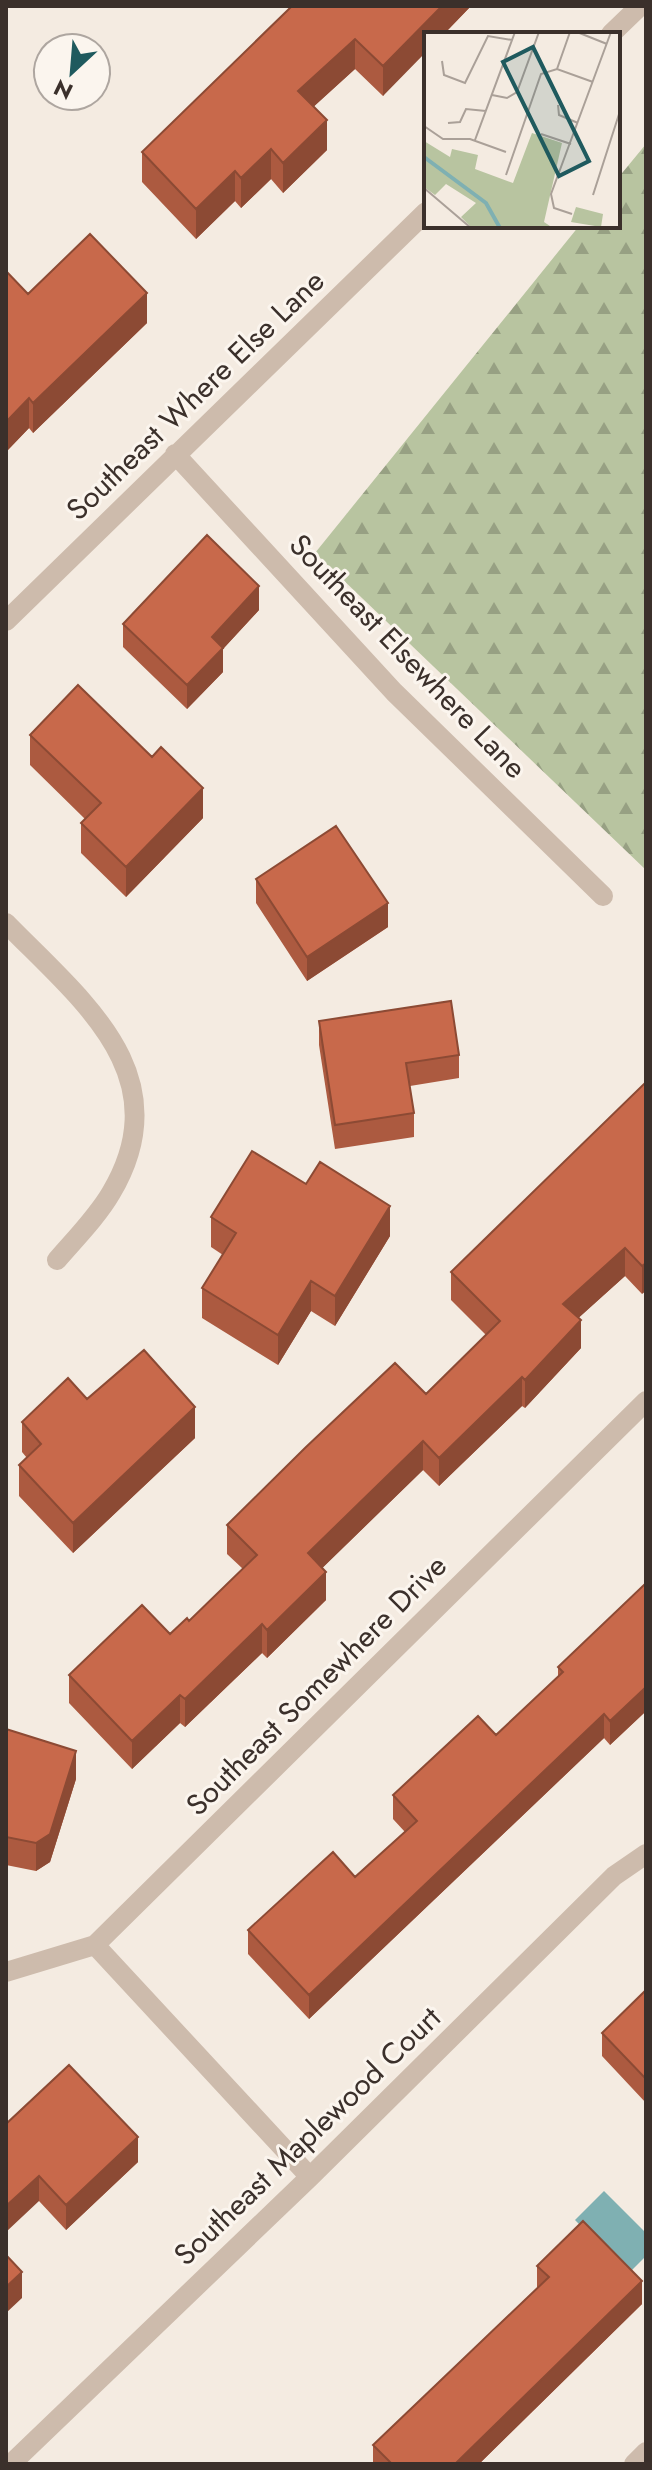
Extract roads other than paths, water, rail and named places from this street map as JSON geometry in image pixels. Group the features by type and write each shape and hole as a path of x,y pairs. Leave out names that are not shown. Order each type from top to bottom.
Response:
{"street":[{"path":"613,32 640,6"},
{"name":"Southeast Where Else Lane","path":"6,621 424,214"},
{"name":"Southeast Elsewhere Lane","path":"175,454 394,692 603,896"},
{"path":"6,923 103,1022 125,1067 137,1115 127,1163 110,1195 57,1260"},
{"name":"Southeast Somewhere Drive","path":"6,1972 95,1945 646,1401"},
{"name":"Southeast Maplewood Court","path":"11,2464 310,2177 614,1876 646,1854"},
{"path":"95,1945 310,2177"},
{"path":"634,2464 646,2452"}],"water":[{"path":"604,2191 646,2233 646,2256 628,2274 575,2220"}]}
